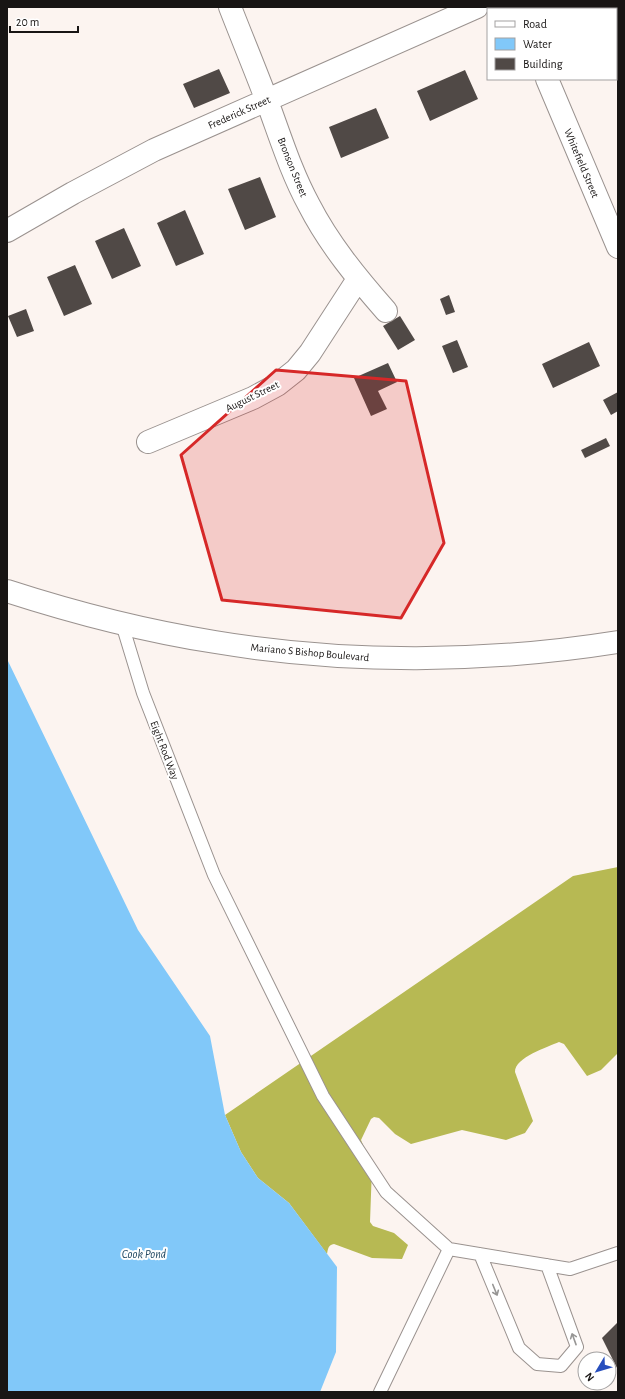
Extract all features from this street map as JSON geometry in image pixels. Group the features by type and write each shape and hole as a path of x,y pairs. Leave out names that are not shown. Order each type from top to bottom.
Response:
{"street":[{"name":"Bronson Street","path":"230,7 293,174 309,206 330,242 358,279 386,311"},
{"name":"Frederick Street","path":"7,231 73,193 154,150 477,7"},
{"name":"Whitefield Street","path":"547,80 618,247"},
{"name":"August Street","path":"148,442 253,398 277,385 296,370 310,353 358,279"},
{"name":"Mariano S Bishop Boulevard","path":"7,591 79,613 122,624 215,642 312,654 417,658 468,657 560,650 618,642"}],"lane":[{"name":"Eight Rod Way","path":"122,624 142,693 214,875 323,1096 386,1192 449,1249"},
{"path":"380,1392 449,1249 570,1269 618,1253"},
{"path":"480,1254 518,1348 537,1364 561,1366 577,1347 546,1265"}],"highlighted area":[{"path":"276,370 406,381 444,543 401,618 222,600 181,455"}],"shaded area":[{"path":"618,867 618,1053 601,1070 587,1076 564,1044 559,1042 526,1057 516,1067 515,1072 533,1121 525,1133 506,1140 462,1130 411,1144 395,1134 379,1118 374,1117 371,1119 361,1140 372,1167 370,1222 373,1226 394,1233 408,1245 402,1259 372,1258 334,1244 329,1246 327,1254 289,1203 258,1178 241,1152 225,1115 573,876"}],"water":[{"name":"Cook Pond","path":"7,659 138,930 210,1036 225,1115 241,1152 258,1178 289,1203 337,1267 336,1352 320,1392 7,1392"}],"building":[{"path":"219,69 230,93 194,108 183,84"},
{"path":"465,70 478,99 430,121 417,91"},
{"path":"376,108 389,138 341,158 329,127"},
{"path":"260,177 276,217 245,230 228,189"},
{"path":"185,210 204,254 176,266 157,223"},
{"path":"124,228 141,266 112,279 95,241"},
{"path":"75,265 92,304 64,316 47,277"},
{"path":"449,295 455,312 446,315 440,299"},
{"path":"26,309 34,331 17,337 8,316"},
{"path":"400,316 415,340 398,350 383,326"},
{"path":"457,340 468,367 453,373 442,346"},
{"path":"589,342 600,366 553,388 542,364"},
{"path":"388,363 397,382 378,391 387,409 371,416 354,378"},
{"path":"618,392 618,411 611,415 603,400"},
{"path":"606,438 610,446 585,458 581,450"},
{"path":"618,1322 618,1370 617,1351 608,1351 602,1338"}]}
